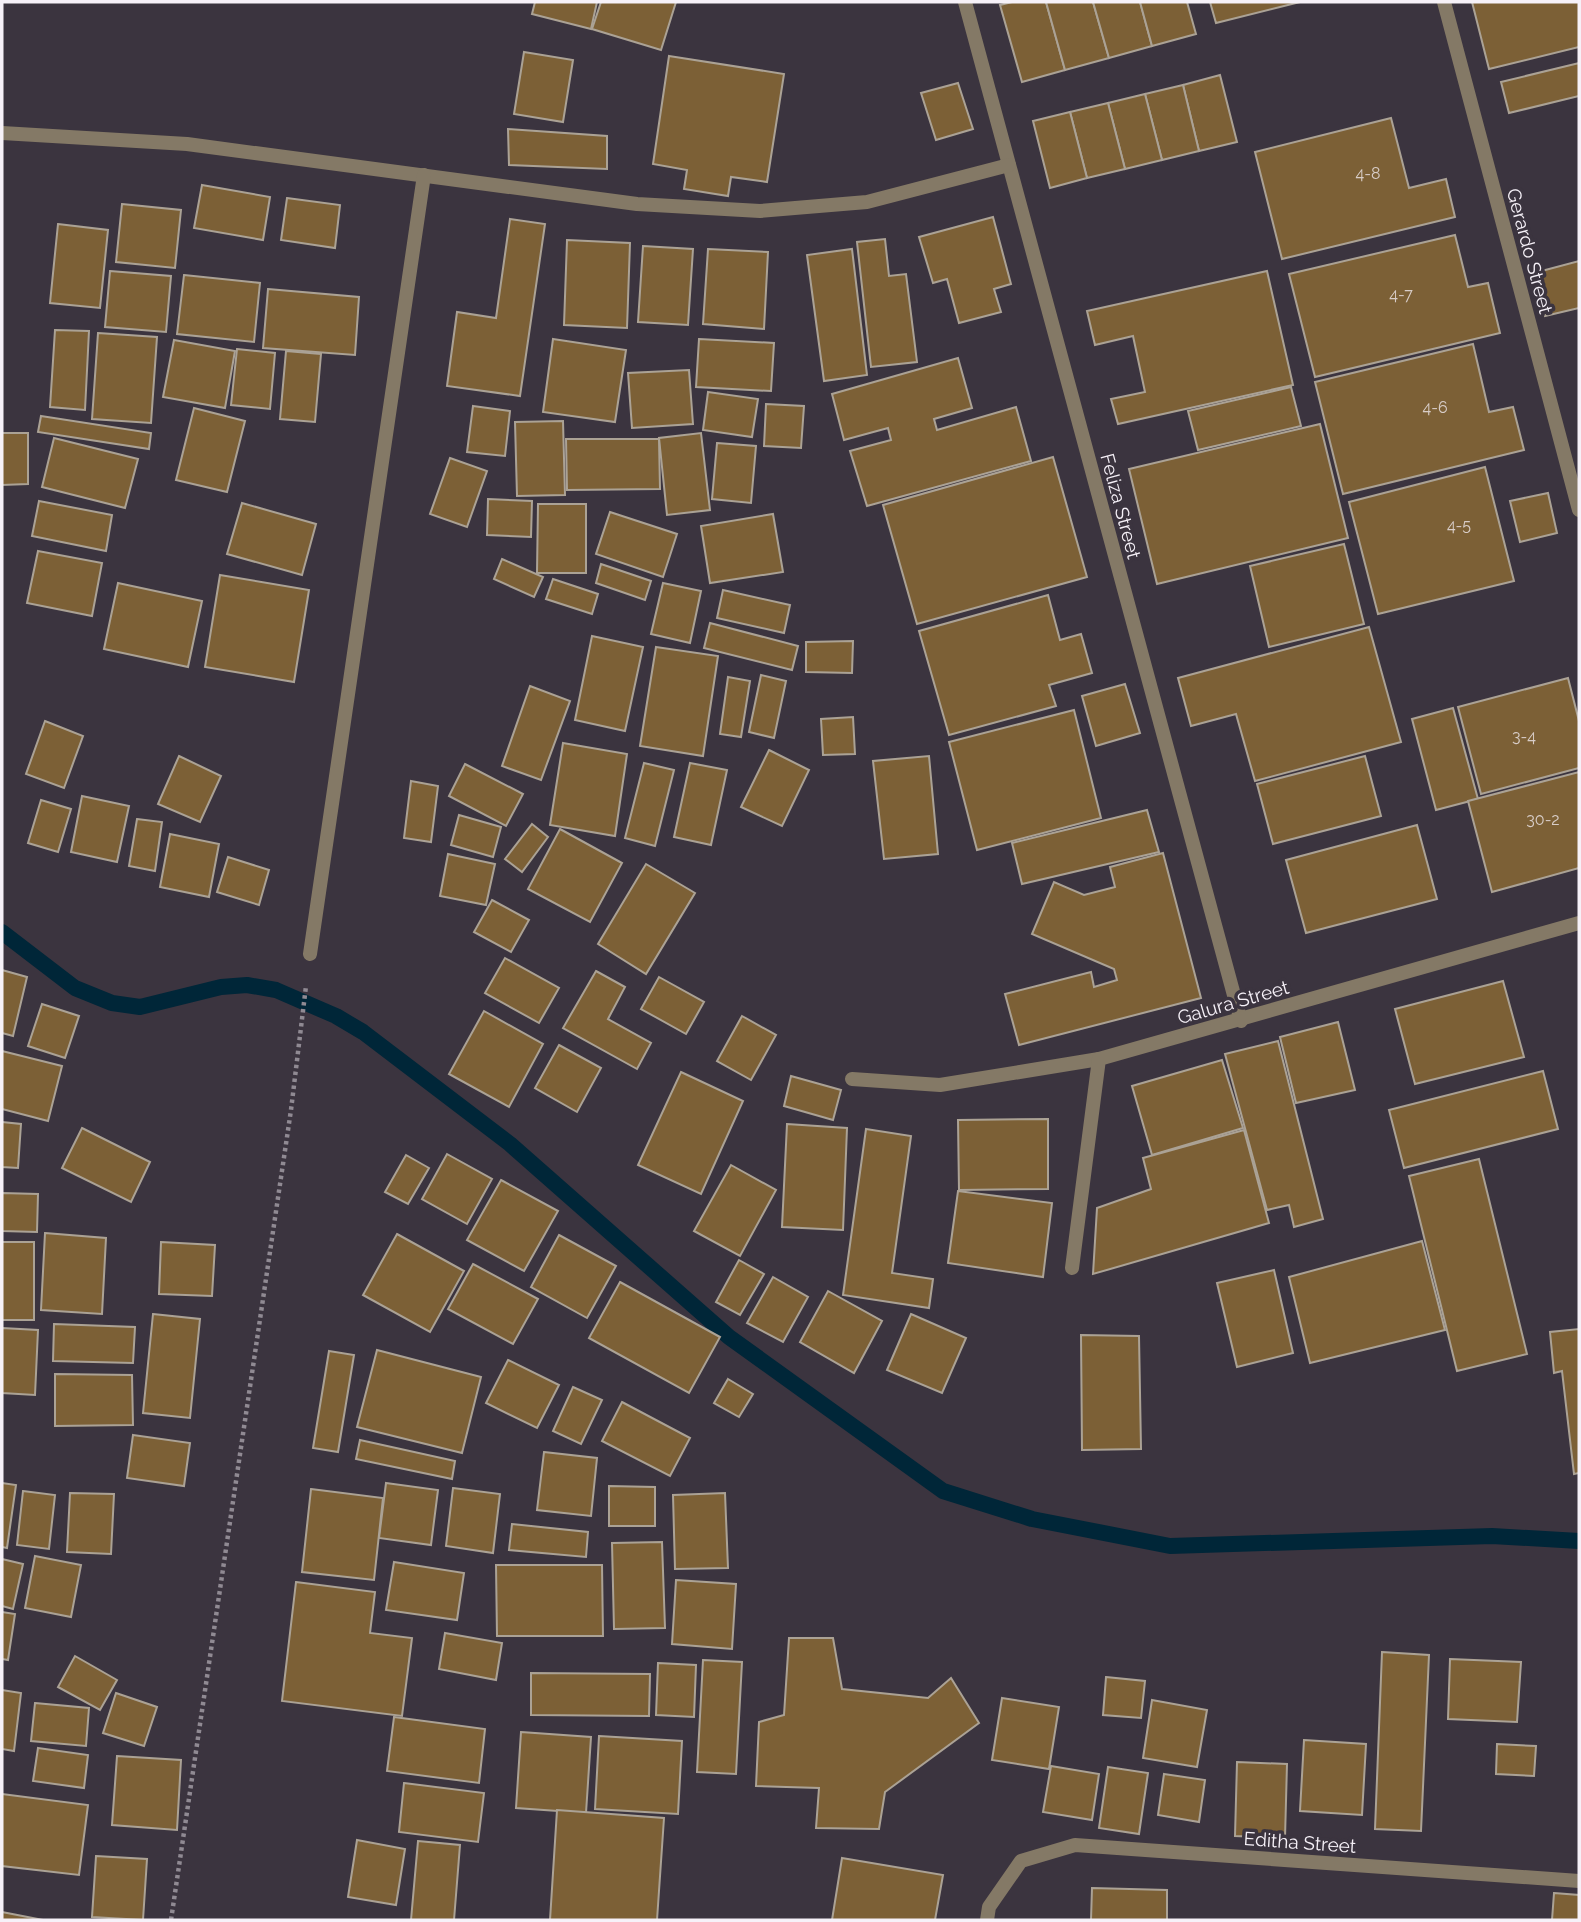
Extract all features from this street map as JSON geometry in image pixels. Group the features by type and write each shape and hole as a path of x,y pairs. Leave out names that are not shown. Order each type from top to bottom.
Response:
{"street":[{"name":"Feliza Street","path":"965,2 1241,1021"},
{"name":"Gerardo Street","path":"1444,2 1579,510"},
{"path":"2,133 187,144 637,204 760,211 867,202 1009,165"},
{"path":"310,954 424,175"},
{"name":"Galura Street","path":"852,1079 940,1085 1099,1059 1241,1021 1579,923"},
{"path":"1072,1268 1099,1059"},
{"name":"Editha Street","path":"987,1920 989,1908 1021,1861 1075,1845 1579,1881"}],"path":[{"path":"172,1920 291,1110 310,954"}],"building":[{"path":"535,2 597,2 591,29 532,14"},
{"path":"601,2 676,2 661,50 592,29"},
{"path":"1012,2 1046,2 1065,70 1022,82 1000,5"},
{"path":"1046,2 1093,2 1109,58 1065,70"},
{"path":"1093,2 1140,2 1152,46 1109,58"},
{"path":"1140,2 1187,2 1196,34 1152,46"},
{"path":"1210,2 1300,2 1216,23"},
{"path":"1472,2 1579,2 1579,47 1489,69"},
{"path":"524,52 573,60 563,122 514,114"},
{"path":"669,56 784,74 767,182 731,177 728,196 684,189 687,170 653,164"},
{"path":"1579,63 1579,96 1509,113 1501,82"},
{"path":"1220,75 1237,142 1199,151 1183,85"},
{"path":"958,83 973,129 936,140 921,93"},
{"path":"1183,85 1199,151 1162,160 1145,94"},
{"path":"1145,94 1162,160 1125,169 1108,103"},
{"path":"1108,103 1125,169 1087,178 1070,112"},
{"path":"1070,112 1087,178 1050,188 1033,121"},
{"path":"1391,118 1409,188 1446,179 1455,217 1282,259 1255,152"},
{"path":"508,129 607,136 607,169 509,165"},
{"path":"202,185 270,197 263,240 194,228"},
{"path":"287,198 340,205 335,248 281,240"},
{"path":"122,204 181,210 175,268 116,262"},
{"path":"993,217 1011,284 994,289 1001,312 959,323 947,279 933,283 919,237"},
{"path":"510,219 545,224 520,396 447,386 457,312 496,318"},
{"path":"58,224 108,230 100,308 50,303"},
{"path":"1455,235 1468,287 1488,283 1500,333 1315,377 1289,274"},
{"path":"885,239 889,276 906,274 917,362 871,367 857,242"},
{"path":"567,240 630,243 627,328 564,325"},
{"path":"643,246 693,249 688,325 638,322"},
{"path":"708,249 768,252 764,329 703,324"},
{"path":"852,249 867,375 824,381 807,255"},
{"path":"1579,261 1579,308 1545,316 1534,273"},
{"path":"110,271 171,276 166,332 105,327"},
{"path":"1267,271 1293,385 1118,424 1111,399 1145,392 1133,336 1095,345 1087,311"},
{"path":"184,275 260,283 254,342 177,334"},
{"path":"268,289 359,297 355,355 263,348"},
{"path":"55,330 89,331 85,410 50,407"},
{"path":"98,333 157,337 151,423 92,419"},
{"path":"553,339 626,350 615,422 543,412"},
{"path":"699,339 774,343 771,391 696,387"},
{"path":"174,340 235,351 225,408 163,397"},
{"path":"1473,344 1489,412 1513,407 1524,450 1343,494 1315,382"},
{"path":"237,349 275,353 270,409 231,405"},
{"path":"286,351 321,354 315,422 280,419"},
{"path":"958,358 972,408 934,419 937,430 1016,407 1031,461 867,506 850,451 891,440 888,428 844,440 832,394"},
{"path":"689,370 693,424 632,428 628,373"},
{"path":"1291,387 1301,426 1198,450 1188,411"},
{"path":"708,392 758,399 752,437 703,430"},
{"path":"766,404 804,406 801,448 764,446"},
{"path":"473,406 510,411 505,456 467,452"},
{"path":"194,408 245,421 227,492 176,480"},
{"path":"41,416 151,433 149,449 38,432"},
{"path":"563,421 565,495 517,496 515,422"},
{"path":"1320,424 1348,538 1157,584 1129,469"},
{"path":"2,433 28,433 28,484 2,485"},
{"path":"701,433 710,510 667,515 659,438"},
{"path":"54,438 138,459 125,508 42,487"},
{"path":"566,439 659,439 660,489 567,490"},
{"path":"717,443 756,446 751,503 712,499"},
{"path":"1053,457 1087,577 917,624 883,505"},
{"path":"450,458 487,471 467,527 430,514"},
{"path":"1485,467 1514,581 1378,614 1349,502"},
{"path":"1548,493 1557,533 1520,542 1510,501"},
{"path":"488,499 532,501 531,537 487,535"},
{"path":"39,501 112,515 106,551 32,536"},
{"path":"242,503 316,524 302,575 227,554"},
{"path":"538,504 586,504 586,573 537,573"},
{"path":"610,512 677,534 663,577 596,554"},
{"path":"773,514 783,572 710,583 701,526"},
{"path":"1344,544 1364,624 1269,647 1250,566"},
{"path":"38,551 102,563 92,616 27,603"},
{"path":"502,559 543,577 534,597 494,579"},
{"path":"601,564 651,581 645,600 596,583"},
{"path":"220,575 309,590 294,682 205,667"},
{"path":"553,579 598,594 592,614 546,599"},
{"path":"118,583 202,601 188,667 104,649"},
{"path":"663,583 701,591 690,643 651,634"},
{"path":"723,590 790,605 784,633 717,618"},
{"path":"1048,595 1060,640 1081,634 1092,673 1049,685 1056,706 949,735 919,631"},
{"path":"710,623 798,646 792,670 704,648"},
{"path":"1369,627 1401,742 1255,781 1236,714 1191,726 1178,678"},
{"path":"592,636 643,647 625,731 575,720"},
{"path":"853,641 852,673 806,672 806,642"},
{"path":"656,647 718,656 703,756 640,746"},
{"path":"761,675 786,681 774,738 749,732"},
{"path":"728,677 750,681 741,737 720,734"},
{"path":"1568,678 1579,721 1579,768 1481,794 1458,707"},
{"path":"1125,684 1140,733 1096,746 1082,696"},
{"path":"530,686 570,701 541,780 502,766"},
{"path":"1453,708 1478,799 1436,810 1412,719"},
{"path":"1074,710 1101,818 977,850 949,742"},
{"path":"853,717 855,754 823,755 821,719"},
{"path":"45,721 83,736 64,788 26,774"},
{"path":"563,743 627,754 615,836 550,825"},
{"path":"769,750 809,770 782,826 741,807"},
{"path":"179,756 221,776 200,822 158,804"},
{"path":"929,756 938,854 884,859 873,761"},
{"path":"1365,756 1381,816 1273,844 1257,784"},
{"path":"644,763 674,770 655,846 625,838"},
{"path":"690,763 727,770 711,845 674,837"},
{"path":"465,764 523,794 506,826 449,796"},
{"path":"1579,772 1579,868 1492,892 1468,801"},
{"path":"411,781 438,786 431,842 404,838"},
{"path":"82,796 129,806 117,862 71,852"},
{"path":"41,800 71,809 58,852 28,843"},
{"path":"1147,810 1159,852 1022,884 1012,843"},
{"path":"459,815 501,827 493,857 451,845"},
{"path":"137,819 162,822 155,871 129,866"},
{"path":"532,824 548,837 522,872 505,859"},
{"path":"1417,825 1437,899 1306,933 1286,860"},
{"path":"560,829 622,863 590,922 528,889"},
{"path":"170,834 219,844 209,897 160,887"},
{"path":"1163,853 1201,998 1019,1045 1005,994 1091,972 1094,987 1117,980 1114,969 1032,934 1054,882 1084,895 1115,887 1110,867"},
{"path":"448,854 495,864 486,905 440,896"},
{"path":"228,857 269,870 259,905 217,892"},
{"path":"646,864 695,893 646,974 598,944"},
{"path":"492,900 529,920 511,952 474,932"},
{"path":"505,958 559,988 539,1023 485,993"},
{"path":"2,970 27,977 13,1036 2,1033"},
{"path":"596,971 625,987 608,1019 651,1043 637,1069 563,1028"},
{"path":"659,977 704,1002 686,1034 641,1009"},
{"path":"1503,981 1524,1057 1415,1084 1395,1009"},
{"path":"42,1004 79,1016 65,1058 28,1046"},
{"path":"484,1011 543,1044 509,1107 449,1074"},
{"path":"742,1016 776,1035 751,1080 717,1061"},
{"path":"1338,1022 1355,1090 1296,1103 1280,1037"},
{"path":"1278,1041 1323,1219 1294,1227 1289,1205 1267,1210 1225,1054"},
{"path":"559,1045 601,1068 577,1112 535,1088"},
{"path":"2,1051 62,1066 48,1121 2,1109"},
{"path":"1222,1060 1243,1128 1152,1155 1132,1086"},
{"path":"1543,1071 1558,1129 1404,1168 1389,1110"},
{"path":"681,1072 743,1101 701,1194 638,1165"},
{"path":"791,1076 841,1090 833,1120 784,1106"},
{"path":"1048,1119 1048,1189 959,1190 958,1120"},
{"path":"2,1122 21,1124 18,1168 2,1167"},
{"path":"787,1124 847,1128 843,1230 782,1227"},
{"path":"82,1128 150,1162 131,1202 62,1168"},
{"path":"866,1129 911,1136 892,1273 933,1279 929,1308 843,1295"},
{"path":"1244,1130 1269,1223 1093,1274 1097,1208 1151,1189 1143,1158"},
{"path":"447,1154 492,1179 467,1224 422,1199"},
{"path":"406,1155 429,1168 408,1204 385,1192"},
{"path":"1479,1159 1527,1354 1457,1371 1409,1176"},
{"path":"731,1165 776,1190 740,1256 694,1231"},
{"path":"501,1180 558,1211 524,1271 467,1240"},
{"path":"958,1191 1052,1203 1043,1277 948,1263"},
{"path":"2,1193 38,1194 37,1232 2,1231"},
{"path":"45,1233 106,1238 102,1314 41,1310"},
{"path":"397,1234 464,1271 430,1332 363,1295"},
{"path":"559,1235 616,1266 587,1318 531,1287"},
{"path":"1422,1241 1445,1330 1310,1363 1289,1277"},
{"path":"2,1242 34,1242 34,1320 2,1320"},
{"path":"161,1242 215,1245 212,1296 159,1294"},
{"path":"739,1260 764,1274 740,1315 716,1302"},
{"path":"473,1264 538,1299 513,1344 448,1309"},
{"path":"1274,1270 1293,1353 1237,1367 1217,1283"},
{"path":"773,1277 808,1297 783,1342 747,1323"},
{"path":"620,1282 720,1337 689,1393 589,1338"},
{"path":"828,1291 882,1321 854,1373 800,1342"},
{"path":"153,1314 200,1319 190,1418 143,1413"},
{"path":"911,1314 966,1338 942,1393 887,1370"},
{"path":"54,1324 135,1327 133,1363 53,1361"},
{"path":"2,1328 38,1330 35,1395 2,1393"},
{"path":"1579,1329 1579,1473 1574,1474 1562,1371 1554,1373 1550,1332"},
{"path":"1081,1335 1139,1336 1141,1449 1082,1450"},
{"path":"377,1350 481,1377 462,1453 357,1427"},
{"path":"329,1351 354,1355 338,1452 313,1448"},
{"path":"508,1360 559,1385 537,1428 486,1403"},
{"path":"55,1374 132,1375 133,1425 55,1426"},
{"path":"728,1379 753,1394 739,1417 714,1403"},
{"path":"573,1387 602,1400 581,1444 553,1431"},
{"path":"622,1402 690,1438 670,1476 602,1441"},
{"path":"133,1435 190,1443 184,1486 127,1478"},
{"path":"360,1440 455,1461 452,1479 356,1459"},
{"path":"544,1452 597,1458 591,1516 537,1510"},
{"path":"2,1483 16,1485 7,1548 2,1547"},
{"path":"386,1483 438,1490 431,1545 379,1538"},
{"path":"609,1486 655,1487 655,1526 609,1526"},
{"path":"453,1488 500,1494 493,1553 446,1546"},
{"path":"311,1489 383,1498 374,1580 302,1572"},
{"path":"23,1491 55,1495 49,1549 17,1545"},
{"path":"70,1493 114,1494 111,1554 67,1552"},
{"path":"725,1493 728,1568 675,1569 673,1495"},
{"path":"512,1524 588,1532 586,1557 509,1550"},
{"path":"662,1542 665,1628 614,1629 612,1543"},
{"path":"35,1556 81,1565 71,1617 25,1608"},
{"path":"2,1559 23,1564 13,1609 2,1606"},
{"path":"394,1562 464,1573 457,1620 386,1610"},
{"path":"496,1565 602,1565 603,1636 497,1636"},
{"path":"676,1580 736,1584 732,1649 672,1644"},
{"path":"296,1582 375,1592 370,1633 412,1638 402,1716 282,1701"},
{"path":"2,1612 15,1614 8,1660 2,1659"},
{"path":"445,1633 502,1643 496,1680 439,1669"},
{"path":"789,1638 833,1638 842,1689 928,1698 951,1678 979,1723 885,1792 879,1829 816,1828 819,1788 756,1786 759,1722 784,1715"},
{"path":"1382,1652 1429,1655 1421,1831 1375,1829"},
{"path":"75,1656 117,1680 100,1710 58,1687"},
{"path":"1450,1659 1521,1662 1517,1722 1448,1719"},
{"path":"703,1660 742,1662 736,1774 697,1772"},
{"path":"658,1663 696,1665 694,1717 656,1715"},
{"path":"531,1673 650,1674 649,1716 531,1715"},
{"path":"1106,1677 1145,1681 1141,1718 1103,1715"},
{"path":"2,1690 21,1693 14,1751 2,1749"},
{"path":"116,1693 157,1707 144,1746 103,1733"},
{"path":"1002,1698 1059,1707 1049,1769 992,1760"},
{"path":"1152,1700 1207,1710 1197,1767 1143,1758"},
{"path":"35,1703 89,1708 86,1746 31,1741"},
{"path":"394,1717 485,1729 479,1783 387,1771"},
{"path":"521,1732 591,1737 586,1813 516,1808"},
{"path":"599,1736 682,1741 678,1814 595,1809"},
{"path":"1304,1740 1366,1744 1362,1815 1300,1811"},
{"path":"1497,1744 1536,1746 1534,1776 1496,1774"},
{"path":"38,1748 88,1755 84,1788 33,1781"},
{"path":"117,1756 181,1760 177,1830 112,1825"},
{"path":"1237,1762 1287,1764 1285,1838 1235,1836"},
{"path":"1051,1766 1099,1774 1092,1820 1043,1812"},
{"path":"1108,1767 1148,1773 1139,1834 1099,1828"},
{"path":"1164,1774 1205,1780 1199,1822 1158,1815"},
{"path":"404,1783 484,1793 478,1842 399,1832"},
{"path":"2,1794 88,1805 79,1875 2,1866"},
{"path":"557,1810 664,1818 657,1920 550,1920"},
{"path":"357,1840 405,1849 396,1905 348,1897"},
{"path":"418,1841 460,1845 454,1920 411,1920"},
{"path":"96,1856 147,1859 143,1920 92,1917"},
{"path":"842,1858 943,1875 935,1920 832,1920"},
{"path":"1092,1888 1167,1890 1167,1920 1091,1920"},
{"path":"1554,1893 1579,1895 1579,1920 1552,1920"},
{"path":"2,1912 43,1920 2,1920"}],"waterway":[{"path":"2,932 75,988 112,1003 140,1007 221,987 247,985 276,990 336,1016 363,1032 510,1144 729,1337 943,1491 1032,1519 1170,1546 1492,1536 1579,1541"}]}
